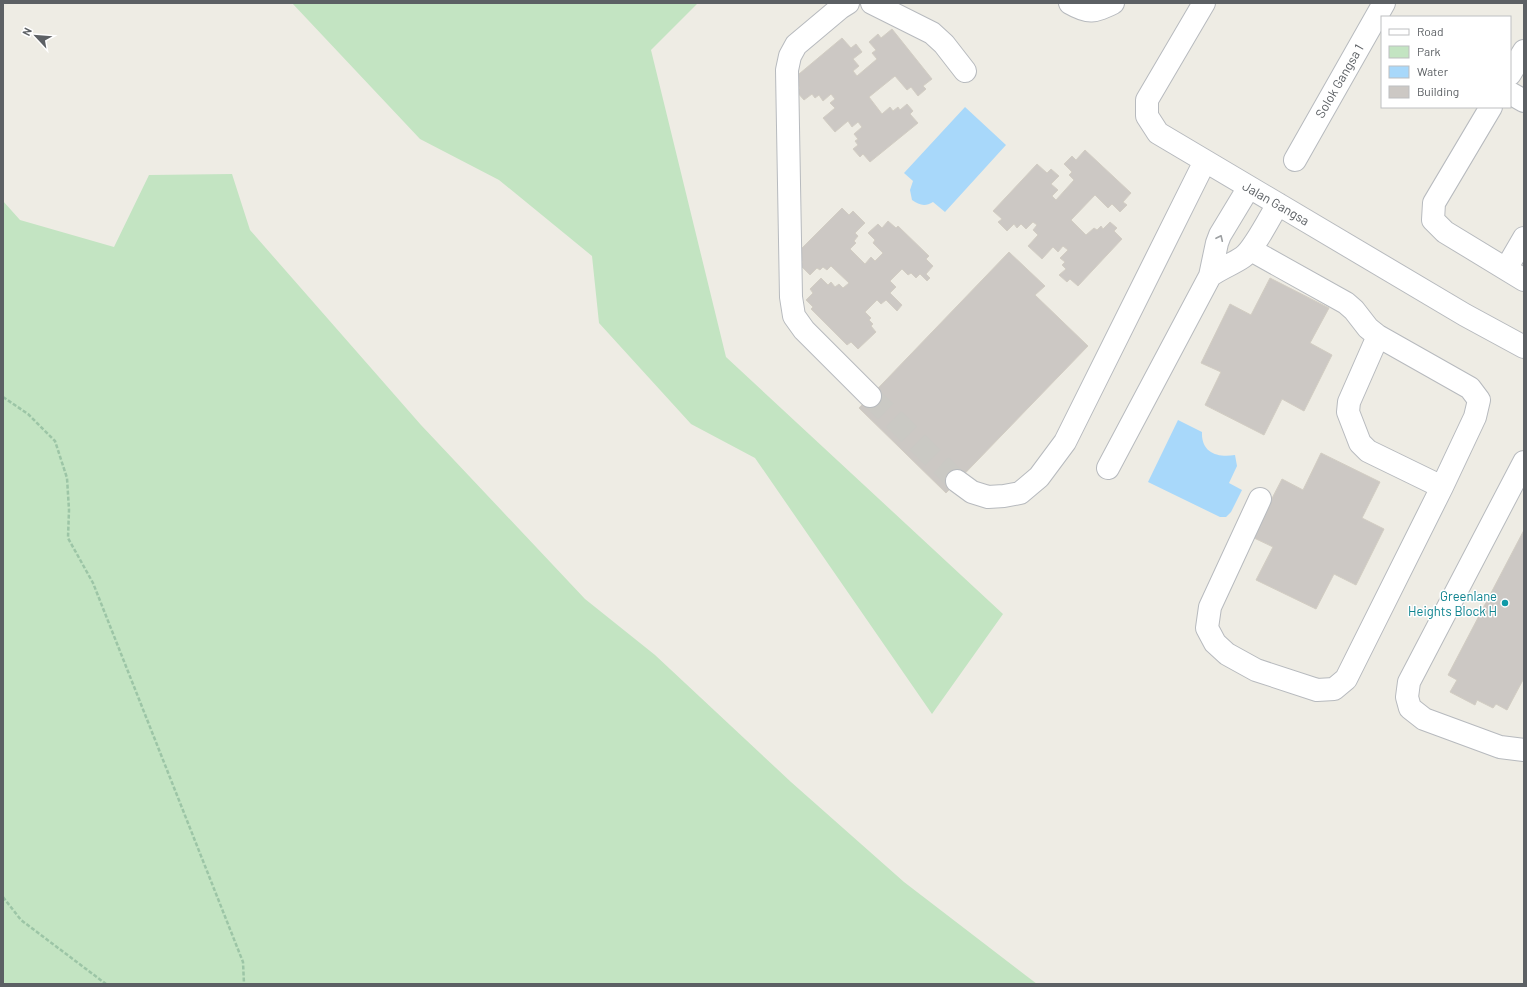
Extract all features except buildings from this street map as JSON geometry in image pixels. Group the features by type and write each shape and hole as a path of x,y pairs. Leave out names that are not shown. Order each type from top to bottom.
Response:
{"street":[{"path":"848,3 796,44 790,56 787,70 791,297 794,316 804,330 870,396"},
{"path":"872,3 932,33 944,44 965,71"},
{"path":"1070,3 1083,11 1098,10 1113,3"},
{"name":"Jalan Gangsa","path":"1204,3 1147,100 1147,116 1158,133 1465,315 1524,347"},
{"name":"Solok Gangsa 1","path":"1294,160 1384,3"},
{"path":"1511,72 1524,51"},
{"path":"1511,93 1524,101"},
{"path":"1490,108 1434,203 1433,220 1444,232 1515,274 1524,238"},
{"path":"957,481 972,492 988,497 1020,493 1039,477 1065,442 1205,161"},
{"path":"1108,468 1210,276 1218,239 1249,187"},
{"path":"1210,276 1243,257 1251,250 1278,204"},
{"path":"1251,250 1346,303 1354,310 1368,328 1378,336 1470,388 1479,400 1475,417 1442,487 1346,679 1334,689 1317,690 1256,670 1227,654 1214,643 1207,628 1210,607 1260,500"},
{"path":"1378,336 1349,402 1348,412 1360,443 1368,451 1442,487"},
{"path":"1524,462 1409,682 1406,697 1410,708 1424,718 1500,747 1524,750"}],"path":[{"path":"3,397 28,414 55,441 67,478 69,510 68,538 93,584 179,799 243,962 244,984"},
{"path":"3,897 21,920 106,984"}],"green space":[{"path":"292,3 698,3 651,50 726,357 1003,614 932,714 755,458 691,424 599,323 592,256 499,180 420,139"},
{"path":"232,174 250,230 421,425 585,599 655,655 791,782 904,882 1037,984 3,984 3,201 20,220 114,247 149,175"}],"water":[{"path":"965,107 1006,145 945,212 933,202 925,205 917,203 912,200 910,190 913,181 904,173"},
{"path":"1178,420 1202,432 1204,445 1212,452 1223,456 1235,455 1237,466 1229,483 1242,490 1231,512 1226,517 1220,517 1148,482"}],"tunnel":[{"path":"870,396 957,481"}],"place":[{"name":"Greenlane Heights Block H","path":"1505,603"}]}
